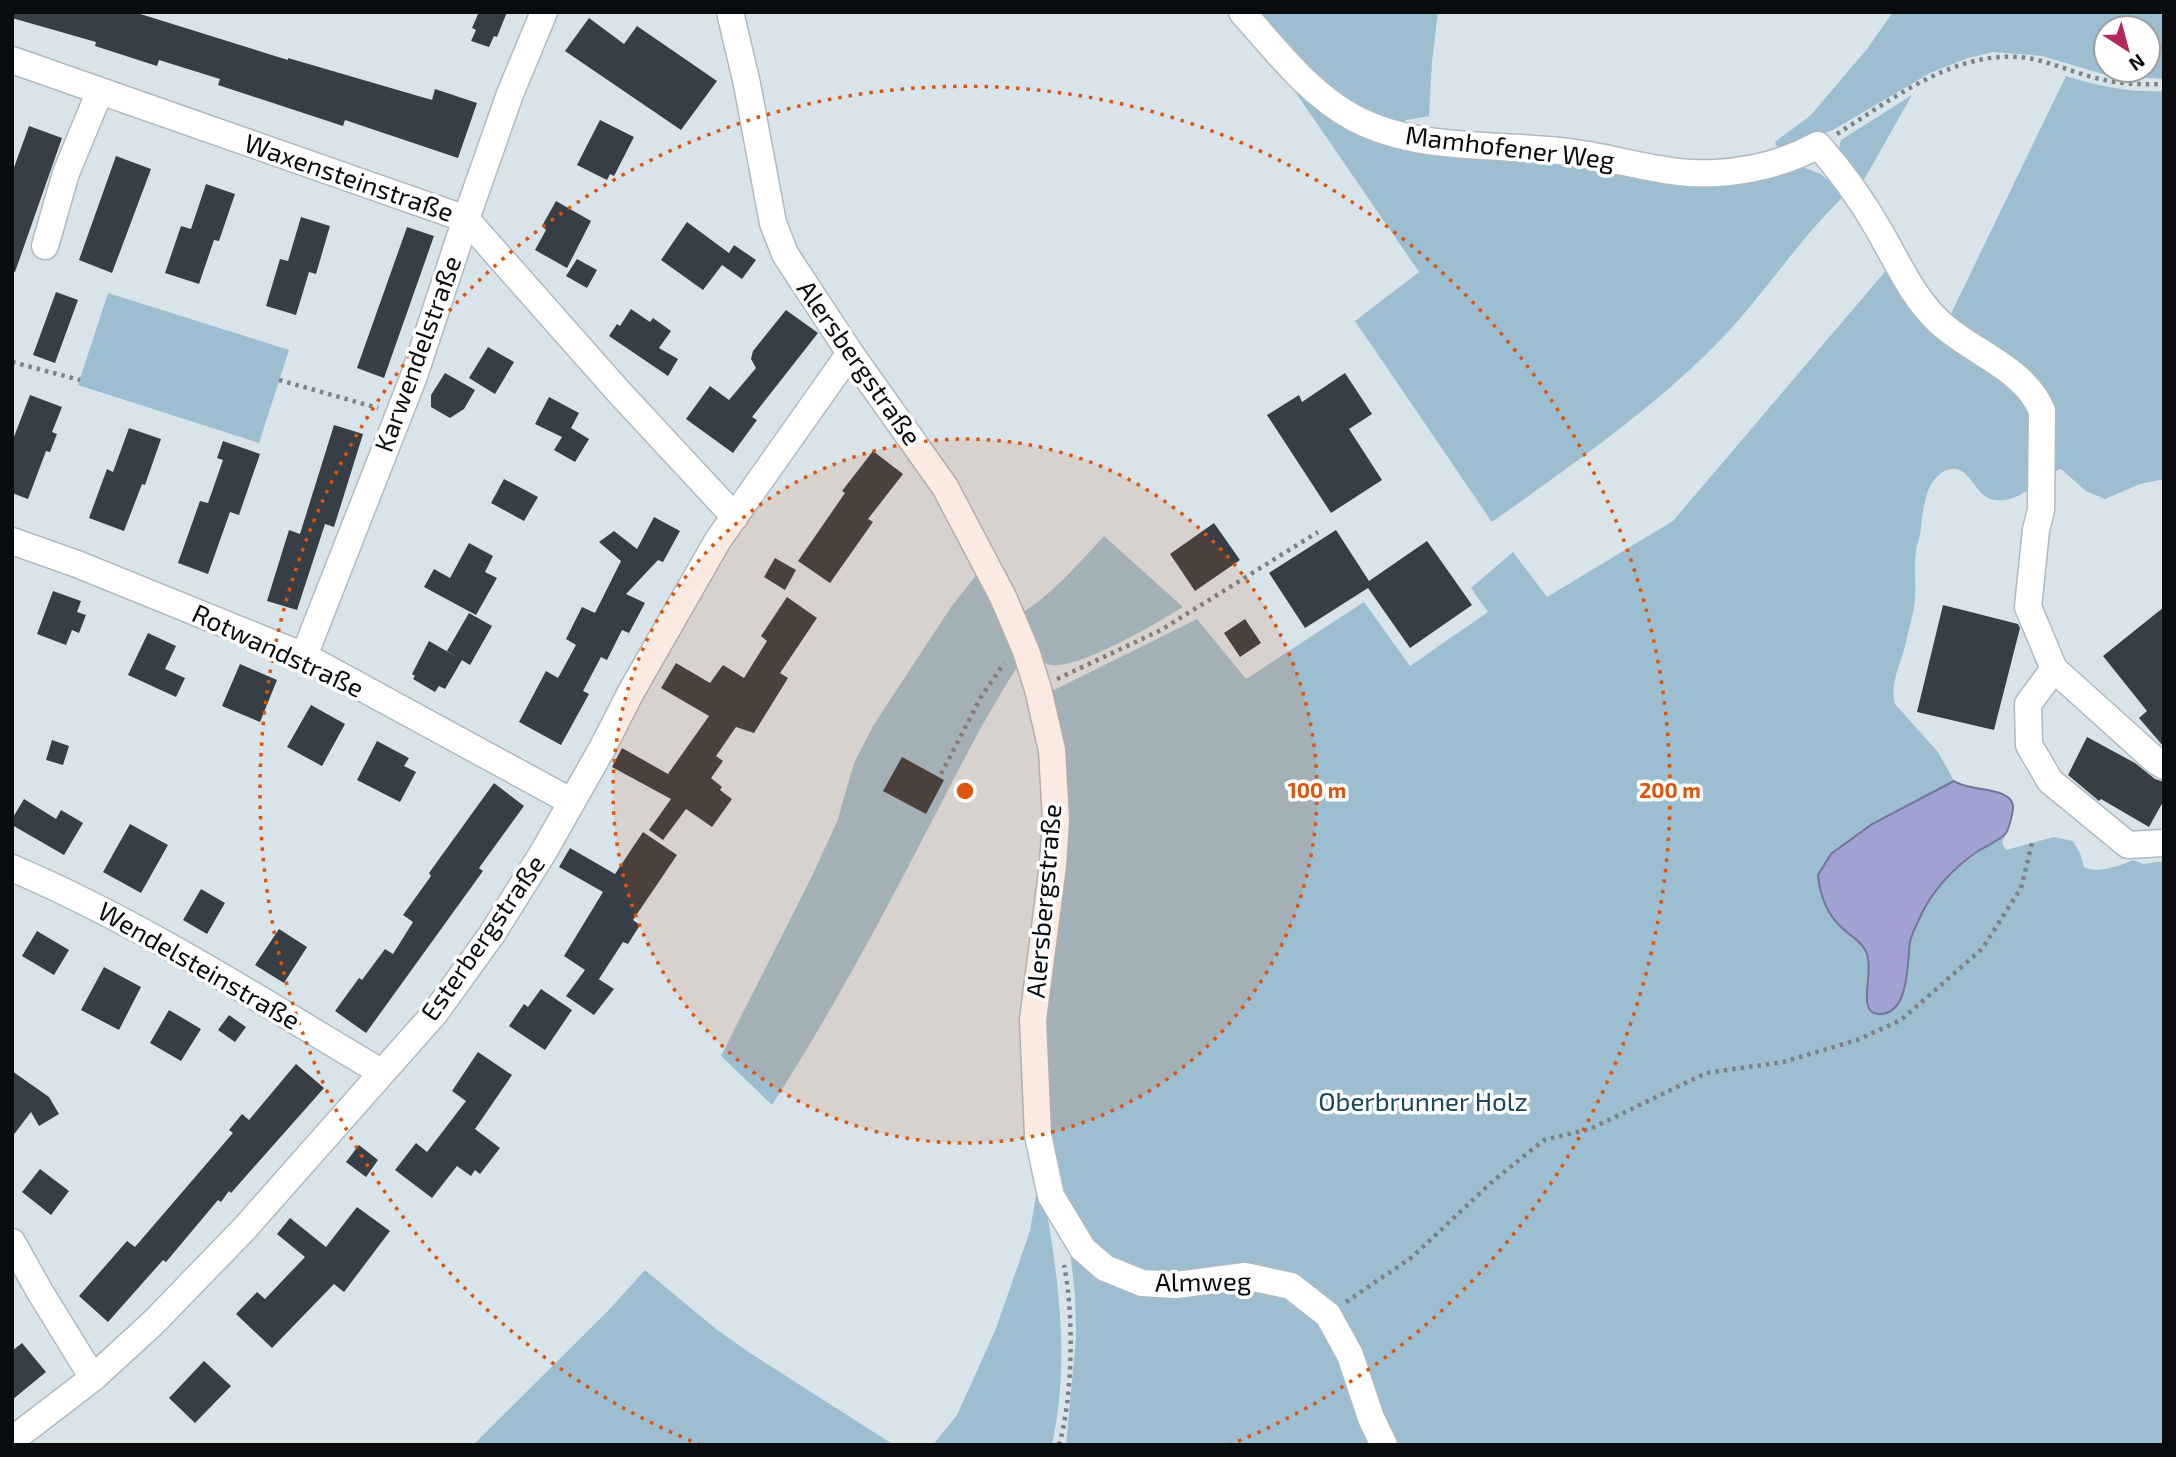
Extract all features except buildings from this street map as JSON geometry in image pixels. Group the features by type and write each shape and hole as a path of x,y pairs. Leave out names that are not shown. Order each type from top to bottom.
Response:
{"street":[{"name":"Karwendelstraße","path":"304,656 414,376 510,93 544,12"},
{"name":"Alersbergstraße","path":"730,12 747,84 773,223 785,254 850,354 945,486 987,564 1021,640 1038,689 1052,750 1056,820 1053,865 1033,1020 1038,1135 1051,1196"},
{"name":"Mamhofener Weg","path":"1242,12 1305,81 1324,97 1354,118 1396,134 1440,141 1570,152 1693,173 1735,172 1792,158 1818,145"},
{"name":"Waxensteinstraße","path":"12,60 466,219 734,517"},
{"path":"45,246 66,173 100,91"},
{"path":"1818,145 1879,231 1905,279 1937,320 1965,344 2007,371 2037,398 2042,411 2041,510 2036,530 2028,607 2054,669 2154,760 2164,766"},
{"name":"Esterbergstraße","path":"12,1440 93,1378 154,1322 245,1228 435,1013 477,955 544,852 718,540 850,354"},
{"name":"Rotwandstraße","path":"12,541 77,564 304,656 572,802"},
{"path":"2054,669 2028,704 2029,745 2050,781 2127,845 2164,843"},
{"name":"Wendelsteinstraße","path":"12,868 59,888 138,929 381,1073"},
{"name":"Almweg","path":"1051,1196 1083,1249 1105,1268 1142,1283 1176,1285 1245,1276 1291,1286 1328,1315 1350,1355 1371,1418 1384,1445"},
{"path":"12,1242 93,1378"}],"path":[{"path":"1818,145 1910,88 1976,61 2012,57 2032,59 2099,79 2164,84"},
{"path":"12,362 80,380"},
{"path":"279,380 399,414"},
{"path":"1038,689 1161,630 1318,532"},
{"path":"941,774 981,697 1021,640"},
{"path":"1328,1315 1411,1258 1493,1181 1544,1140 1590,1129 1706,1073 1783,1062 1857,1041 1901,1020 1982,949 2021,888 2032,843"},
{"path":"1059,1445 1068,1394 1070,1342 1063,1259"}],"green space":[{"path":"1250,12 1438,12 1429,116 1407,120 1393,127 1357,112"},
{"path":"1893,12 2164,12 2164,79 2162,14 2092,14 2092,71 2042,56 1993,52 1968,58 1930,73 1833,130 1778,149 1775,142 1811,115 1867,49"},
{"path":"1265,48 1399,141 1802,167 1821,174 1845,195 1726,334 1672,386 1614,433 1492,522 1355,321 1419,272"},
{"name":"Oberbrunner Holz","path":"2066,76 2115,88 2164,91 2164,479 2140,484 2105,499 2086,491 2061,469 2013,498 1994,500 1981,492 1965,473 1959,470 1952,469 1936,477 1924,507 1916,549 1914,604 1895,680 1894,696 1895,704 1938,752 1954,781 1872,824 1831,854 1818,875 1822,897 1828,910 1865,952 1869,964 1868,1008 1879,1014 1890,1012 1902,995 1912,937 1928,903 1961,865 2006,833 2002,843 2006,850 2054,837 2073,841 2084,867 2089,869 2108,868 2133,860 2143,864 2164,861 2164,1445 1066,1445 1076,1338 1075,1296 1070,1248 1051,1159 1040,1061 1061,841 1061,792 1050,692 1197,619 1246,679 1364,602 1410,666 1488,612 1471,588 1513,552 1547,597 1673,521 1889,267 1917,310 1942,340 2008,382 2016,390 2029,414 2043,407 2035,393 2012,370 1945,326"},
{"path":"1912,95 1857,192 1838,154 1841,140"},
{"path":"108,293 289,350 259,443 78,385"},
{"path":"1104,536 1183,607 1135,635 1093,655 1057,665 1045,663 1033,648 1017,616 1052,590"},
{"path":"982,568 1021,661 981,728 849,976 772,1105 721,1056 837,822 854,763 873,726 951,607"},
{"path":"1040,1172 1056,1274 1061,1343 1058,1411 1052,1445 933,1445 957,1415 995,1331 1030,1231"},
{"path":"645,1270 716,1329 750,1353 894,1445 473,1445 608,1311"}],"water":[{"path":"1954,781 1998,792 2011,800 2013,807 2008,828 2000,838 1959,866 1932,896 1911,938 1902,997 1889,1012 1872,1012 1867,1000 1867,954 1859,942 1831,916 1822,897 1818,875 1831,854 1872,824"}]}
